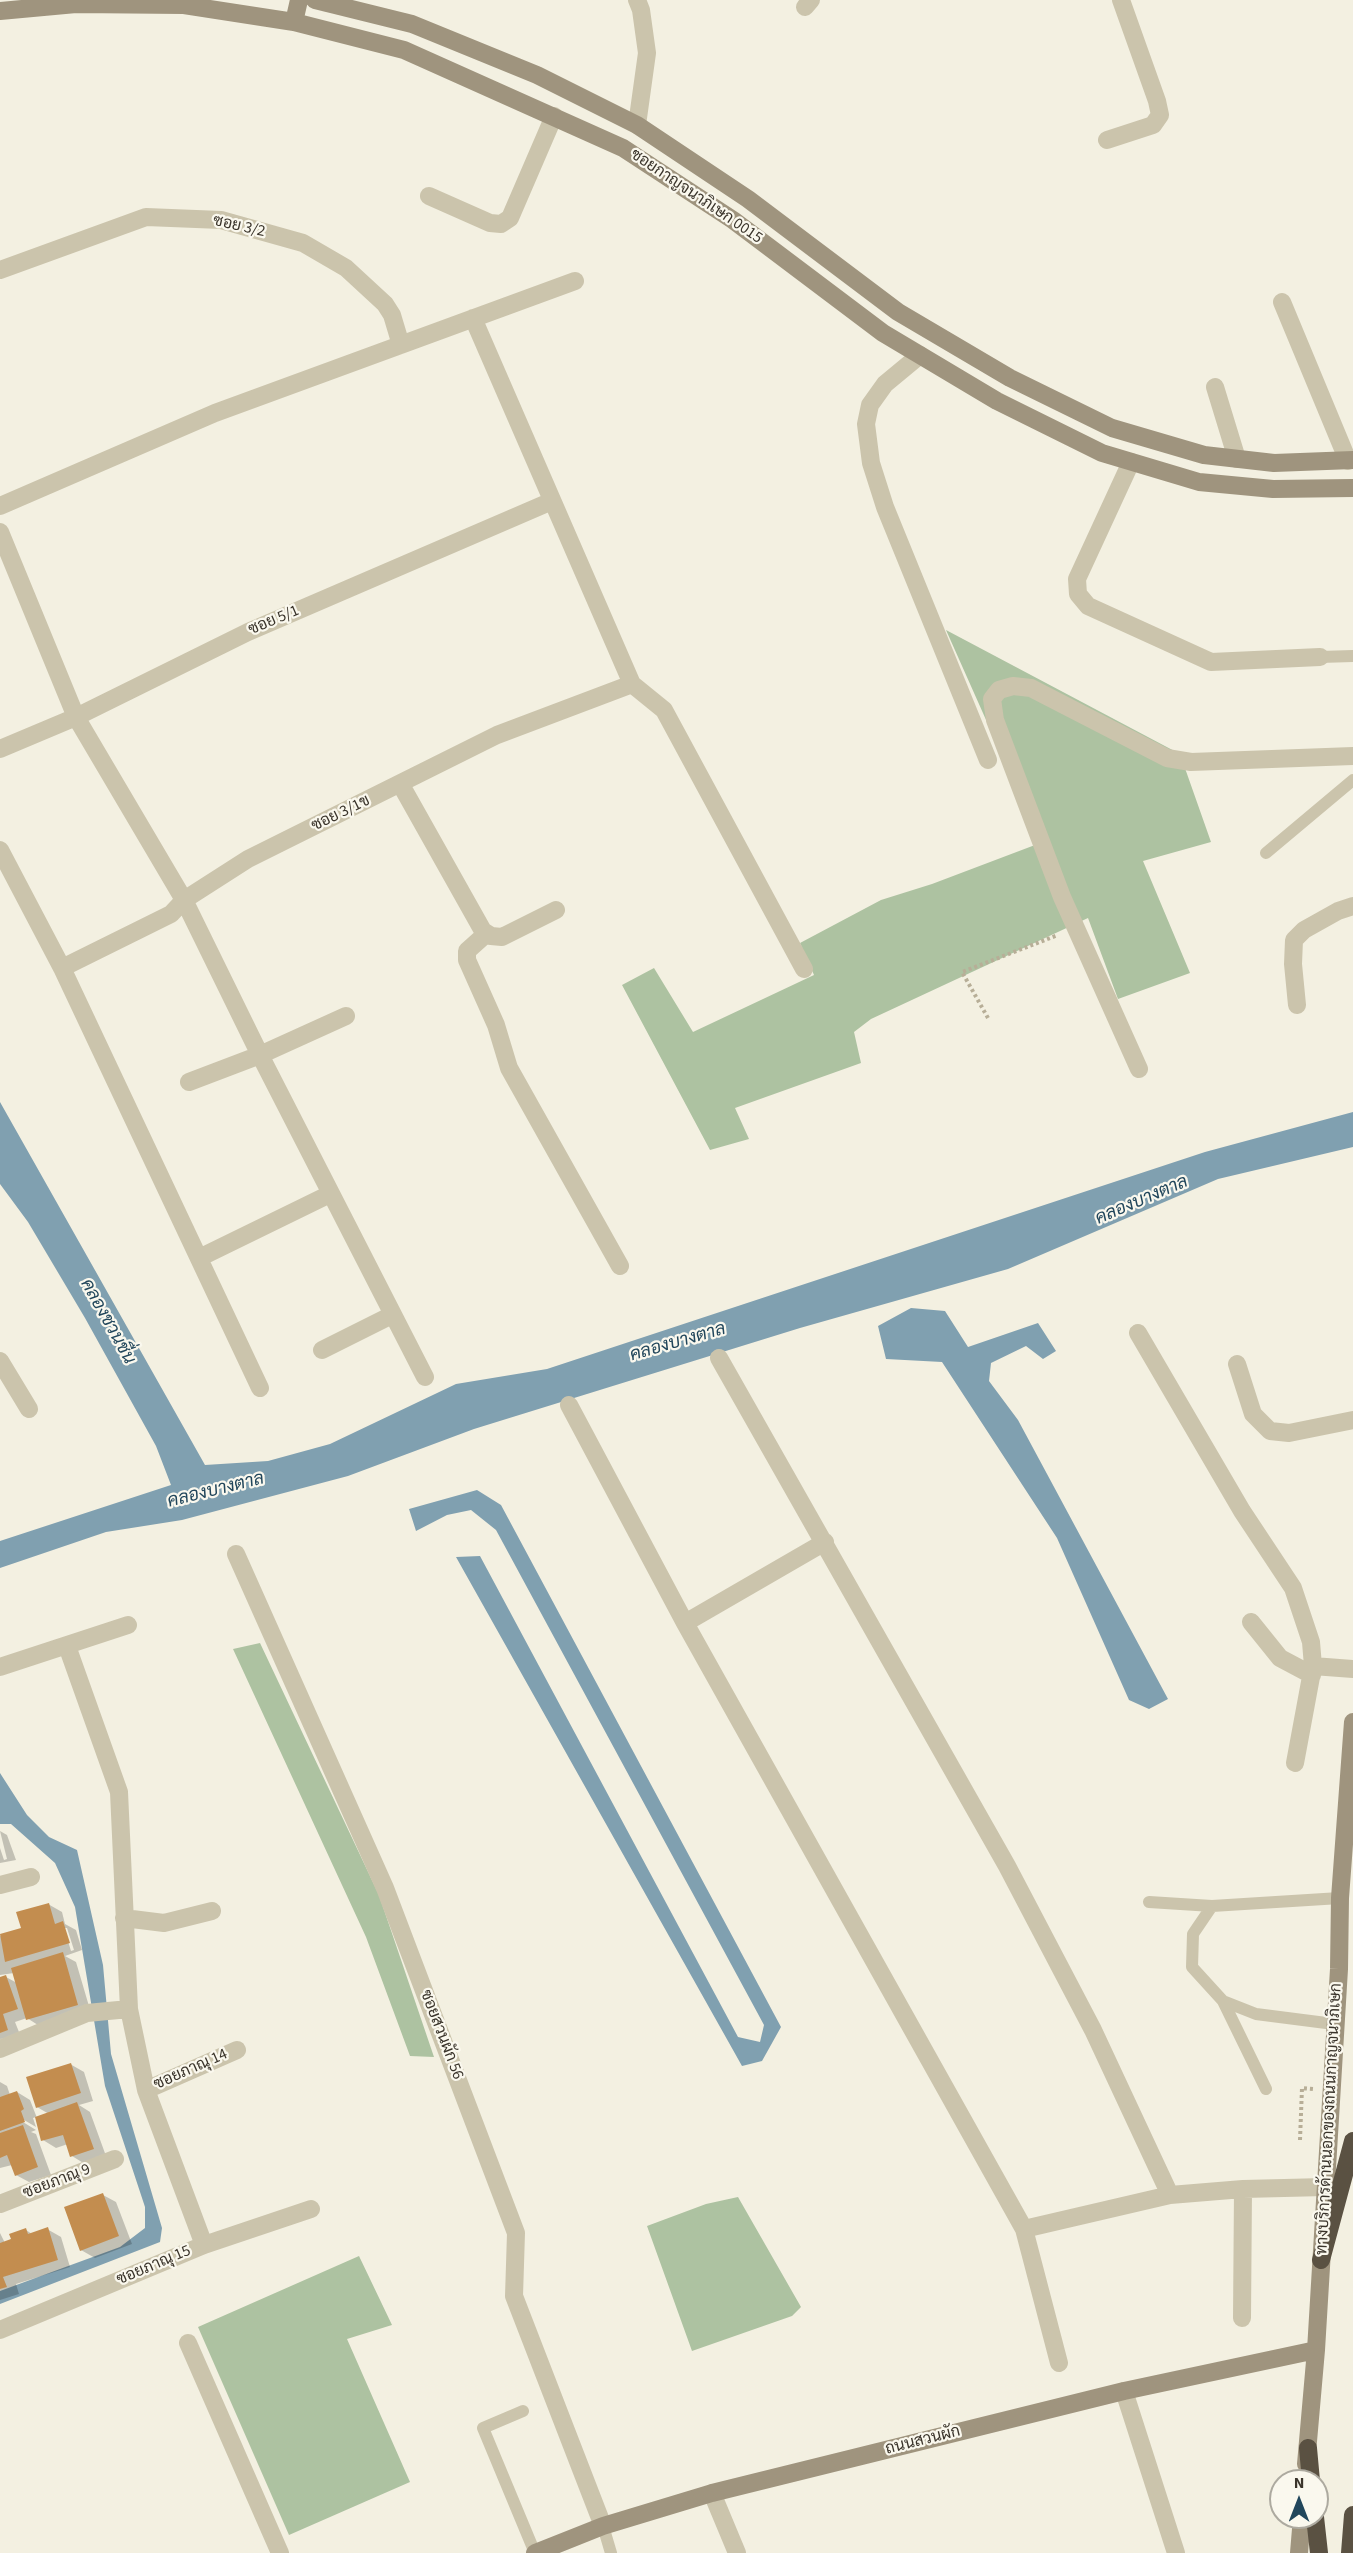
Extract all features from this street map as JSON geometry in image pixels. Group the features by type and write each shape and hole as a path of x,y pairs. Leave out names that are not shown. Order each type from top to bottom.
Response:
{"highway":[{"path":"1321,2260 1353,2141"},
{"path":"1308,2448 1310,2469"},
{"path":"1350,2553 1353,2515"},
{"path":"1316,2529 1319,2553"}],"street":[{"path":"294,22 299,0"},
{"name":"ซอยกาญจนาภิเษก 0015","path":"315,0 412,24 537,75 637,125 748,199 898,312 1010,378 1112,428 1204,455 1274,463 1351,461"},
{"path":"623,148 637,125 647,53 641,10 637,0"},
{"path":"1107,140 1153,125 1160,115 1121,0"},
{"name":"ซอยกาญจนาภิเษก 0015","path":"0,11 76,4 184,5 294,22 404,50 623,148 733,220 883,333 997,401 1102,453 1199,482 1273,489 1353,488"},
{"path":"429,196 490,223 501,224 510,218 554,116"},
{"path":"733,220 748,199"},
{"name":"ซอย 3/2","path":"0,270 146,217 221,220 303,243 346,268 385,304 392,315 401,345"},
{"path":"0,506 216,413 575,280"},
{"path":"1282,302 1351,461"},
{"path":"473,318 632,684 664,710 804,969"},
{"path":"920,355 885,384 870,405 866,424 871,464 885,507 988,759"},
{"path":"1215,387 1237,459"},
{"path":"1073,439 1085,415"},
{"path":"1139,436 1131,462 1077,579 1078,594 1088,606 1210,662 1320,657"},
{"name":"ซอย 5/1","path":"0,749 76,717 248,632 552,501"},
{"path":"0,532 76,717 184,900 330,1194 425,1377"},
{"name":"ซอย 3/1ข","path":"62,968 171,914 184,900 248,859 401,785 497,735 632,684"},
{"path":"1139,1069 1062,897 995,720 992,699 999,690 1013,686 1031,688 1167,758 1191,762 1353,756"},
{"path":"401,785 486,934 502,936 556,910"},
{"path":"0,850 62,968 260,1389"},
{"path":"1297,1005 1293,964 1294,940 1304,930 1338,911 1353,906"},
{"path":"486,934 467,951 467,960 496,1025 510,1068 620,1266"},
{"path":"189,1082 260,1055 346,1016"},
{"path":"199,1258 330,1194"},
{"path":"322,1350 392,1315"},
{"path":"1138,1333 1242,1511 1293,1588 1311,1642 1313,1670 1295,1763"},
{"path":"719,1358 1018,1887 1093,2030 1170,2195"},
{"path":"0,1361 30,1409"},
{"path":"1237,1364 1253,1414 1270,1431 1289,1433 1353,1420"},
{"path":"569,1405 685,1623 1024,2229 1059,2363"},
{"path":"685,1623 825,1542"},
{"name":"ซอยสวนผัก 56","path":"236,1554 385,1888 512,2221 518,2242 514,2296 603,2526"},
{"path":"1251,1622 1280,1658 1290,1665 1313,1670 1353,1669"},
{"path":"0,1668 128,1625"},
{"path":"67,1646 119,1792 124,1918 120,2009 146,2090 204,2245"},
{"name":"ทางบริการด้านนอกของถนนกาญจนาภิเษก","path":"1306,2469 1316,2350 1340,1898 1353,1722"},
{"path":"0,1885 31,1877"},
{"path":"124,1918 164,1923 212,1911"},
{"path":"0,2049 87,2013 120,2009"},
{"name":"ซอยภาณุ 14","path":"146,2090 237,2050"},
{"name":"ซอยภาณุ 9","path":"0,2204 115,2159"},
{"path":"1024,2229 1170,2195 1243,2188 1325,2187"},
{"path":"1242,2318 1243,2188"},
{"name":"ซอยภาณุ 15","path":"0,2330 204,2245 311,2208"},
{"path":"188,2343 280,2553"},
{"name":"ถนนสวนผัก","path":"535,2553 603,2526 712,2493 1124,2391 1316,2350"},
{"path":"1124,2391 1176,2553"},
{"path":"712,2493 737,2553"},
{"path":"1299,2553 1301,2529"}],"lane":[{"path":"1320,657 1353,656"},
{"path":"1266,853 1353,780"},
{"path":"1149,1902 1212,1906 1340,1898"},
{"path":"1212,1906 1193,1934 1192,1967 1223,2001 1266,2089"},
{"path":"1223,2001 1256,2014 1334,2024"},
{"path":"523,2411 483,2428 535,2553"},
{"path":"603,2526 611,2553"}],"path":[{"path":"988,1018 962,972 1059,934"},
{"path":"1300,2140 1302,2088"}],"green space":[{"path":"946,630 1180,754 1211,842 1143,861 1190,973 1118,999 1088,918 871,1019 854,1032 861,1063 735,1108 749,1139 710,1150 622,985 654,968 693,1032 814,975 800,943 881,900 932,884 1035,845 1003,758"},
{"path":"260,1643 379,1895 434,2057 410,2056 366,1937 233,1649"},
{"path":"738,2197 801,2307 792,2316 692,2351 647,2226 706,2204"},
{"path":"359,2256 392,2325 347,2339 410,2482 289,2535 198,2327"}],"water":[{"path":"0,1102 205,1465 268,1461 330,1444 456,1384 547,1369 1205,1152 1353,1112 1353,1147 1218,1179 1008,1269 800,1328 474,1429 348,1476 182,1520 106,1532 0,1568 0,1541 171,1485 156,1446 85,1318 28,1222 0,1184"},
{"path":"911,1308 945,1311 968,1347 1038,1323 1056,1351 1043,1359 1026,1346 991,1363 989,1381 1018,1420 1168,1699 1149,1709 1129,1700 1057,1538 942,1362 886,1359 878,1326"},
{"path":"477,1490 501,1505 781,2027 762,2061 742,2066 456,1557 480,1556 738,2037 760,2042 764,2025 496,1530 471,1510 447,1515 416,1531 409,1509"},
{"path":"0,1773 27,1815 49,1837 77,1850 103,1965 111,2054 162,2228 160,2242 0,2304 0,2291 120,2247 145,2228 145,2207 105,2086 75,1907 55,1863 11,1824 0,1824"}],"building":[{"path":"49,1903 55,1924 63,1921 70,1943 5,1962 0,1934 21,1928 16,1912"},
{"path":"63,1952 78,2005 26,2020 11,1968"},
{"path":"6,1975 18,2009 3,2014 8,2030 0,2033 0,1977"},
{"path":"71,2063 81,2093 36,2108 26,2077"},
{"path":"17,2091 24,2109 21,2111 25,2122 0,2131 0,2097"},
{"path":"77,2102 94,2149 70,2157 63,2135 41,2141 35,2117"},
{"path":"23,2125 38,2167 15,2176 7,2155 0,2158 0,2133"},
{"path":"103,2193 119,2236 80,2251 64,2207"},
{"path":"48,2227 58,2260 3,2277 7,2287 0,2289 0,2243 11,2239 9,2234 26,2228 28,2234"}],"water label":[{"name":"คลองบางตาล","path":"1142,1201"},
{"name":"คลองชวนชื่น","path":"107,1322"},
{"name":"คลองบางตาล","path":"678,1343"},
{"name":"คลองบางตาล","path":"216,1491"}]}
